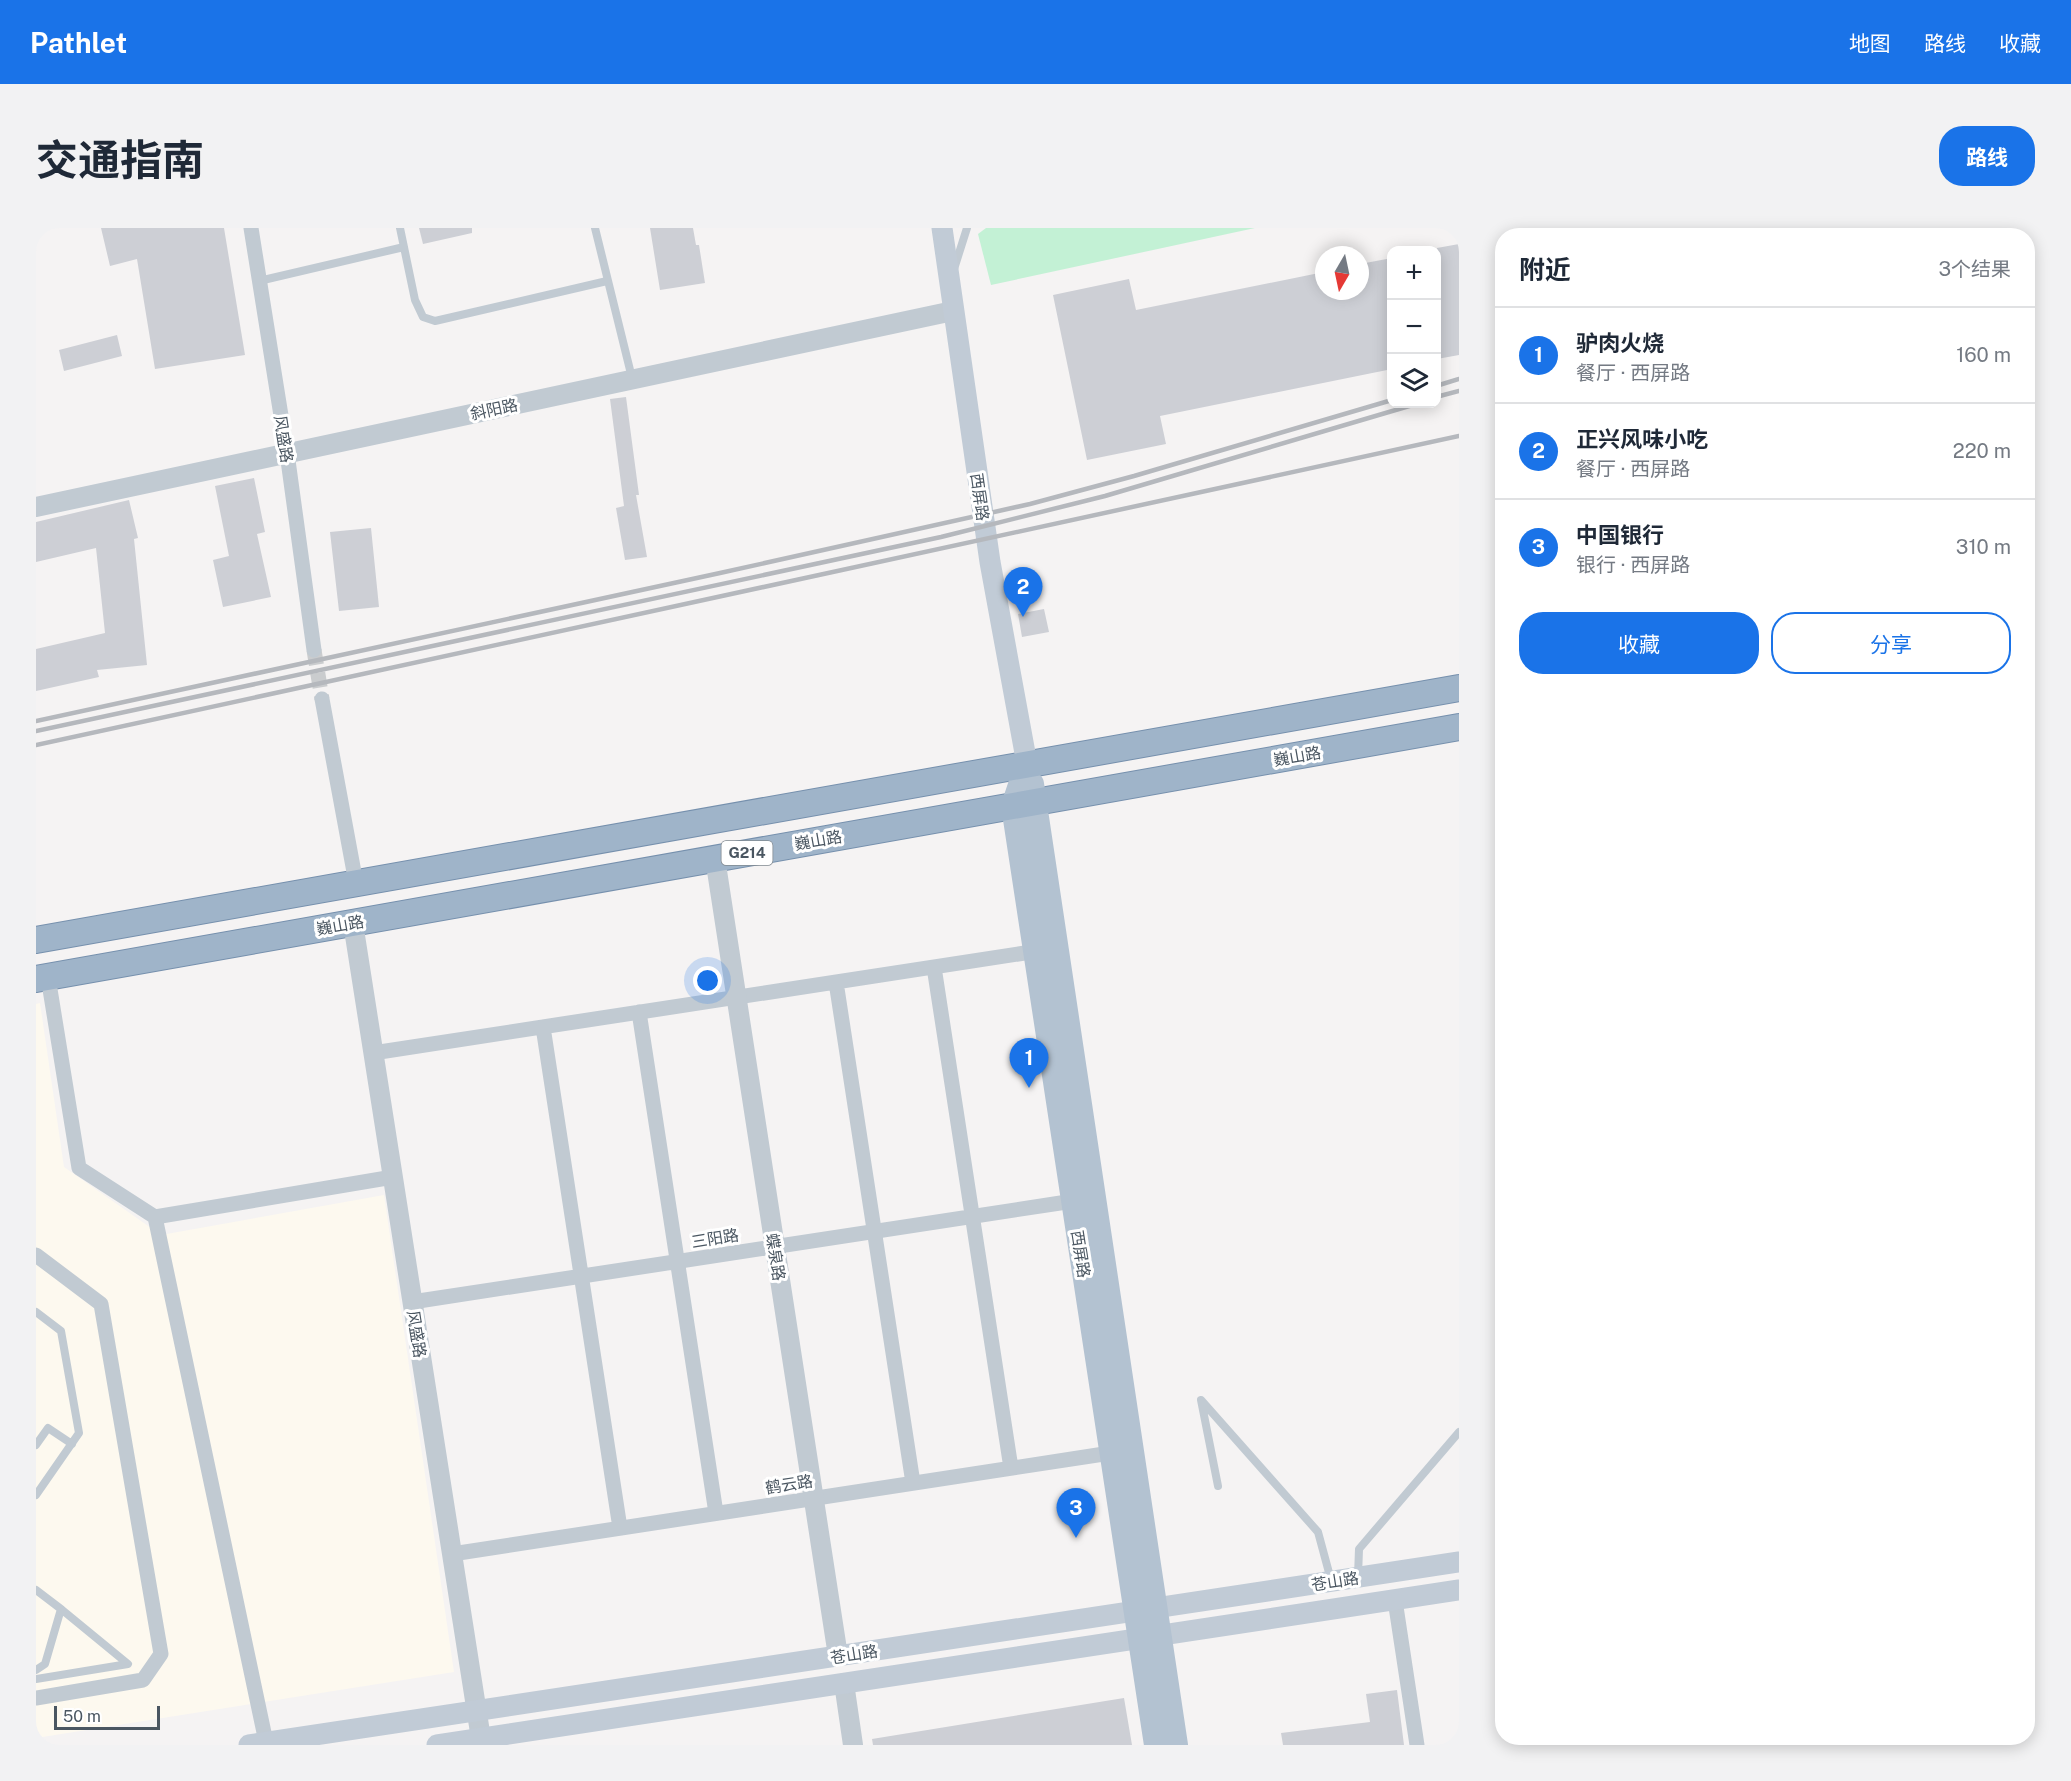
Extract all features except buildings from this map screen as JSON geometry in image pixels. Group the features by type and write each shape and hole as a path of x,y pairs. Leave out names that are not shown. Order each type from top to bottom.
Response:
{"highway":[{"name":"G214","path":"36,940 1459,688"},
{"name":"巍山路","path":"42,978 1459,727"},
{"path":"353,923 356,884"}],"main road":[{"name":"西屏路","path":"942,228 990,562 1027,764 1024,804 1150,1637 1176,1745"},
{"name":"苍山路","path":"257,1744 1459,1562"},
{"name":"苍山路","path":"437,1745 482,1742 844,1683 1459,1590"},
{"name":"西屏路","path":"1150,1637 1156,1745"}],"street":[{"name":"风盛路","path":"251,228 314,650"},
{"name":"斜阳路","path":"36,507 953,311"},
{"path":"322,699 356,884"},
{"name":"蝶泉路","path":"715,858 838,1656"},
{"name":"风盛路","path":"353,923 482,1742"},
{"path":"373,1053 1046,950"},
{"path":"934,967 1011,1468"},
{"path":"42,978 79,1168 155,1217 393,1176"},
{"path":"836,982 913,1483"},
{"path":"639,1012 716,1513"},
{"path":"543,1027 620,1528"},
{"name":"三阳路","path":"412,1302 1084,1199"},
{"path":"155,1217 257,1744"},
{"path":"36,1255 101,1304 161,1654 143,1680 36,1698"},
{"name":"鹤云路","path":"452,1554 1122,1451"},
{"path":"1395,1600 1417,1745"},
{"path":"844,1683 853,1745"}],"lane":[{"path":"400,228 416,300 423,317 435,321 607,281"},
{"path":"595,228 633,380"},
{"path":"949,284 967,228"},
{"path":"259,281 404,248"},
{"path":"36,1312 61,1331 79,1433 36,1495"},
{"path":"1218,1486 1201,1400 1318,1532 1331,1582"},
{"path":"36,1445 48,1428 72,1444"},
{"path":"1358,1578 1359,1549 1459,1432"},
{"path":"36,1590 128,1664 36,1679"},
{"path":"36,1670 45,1664 62,1609"}],"shaded area":[{"path":"40,1003 64,1167 161,1235 384,1195 454,1672 36,1738 36,1004"}],"green space":[{"path":"986,228 1255,228 991,285 978,234"}],"tunnel":[{"path":"314,650 322,699"}],"railway":[{"path":"1441,384 1459,379"},
{"path":"1441,396 1459,391"},
{"path":"36,721 1030,504 1387,401"},
{"path":"36,731 941,537 1105,496 1402,408"},
{"path":"36,745 1459,436"}],"place":[{"name":"正兴风味小吃","path":"1023,617"},
{"name":"驴肉火烧","path":"1029,1088"},
{"name":"中国银行","path":"1076,1538"}]}
